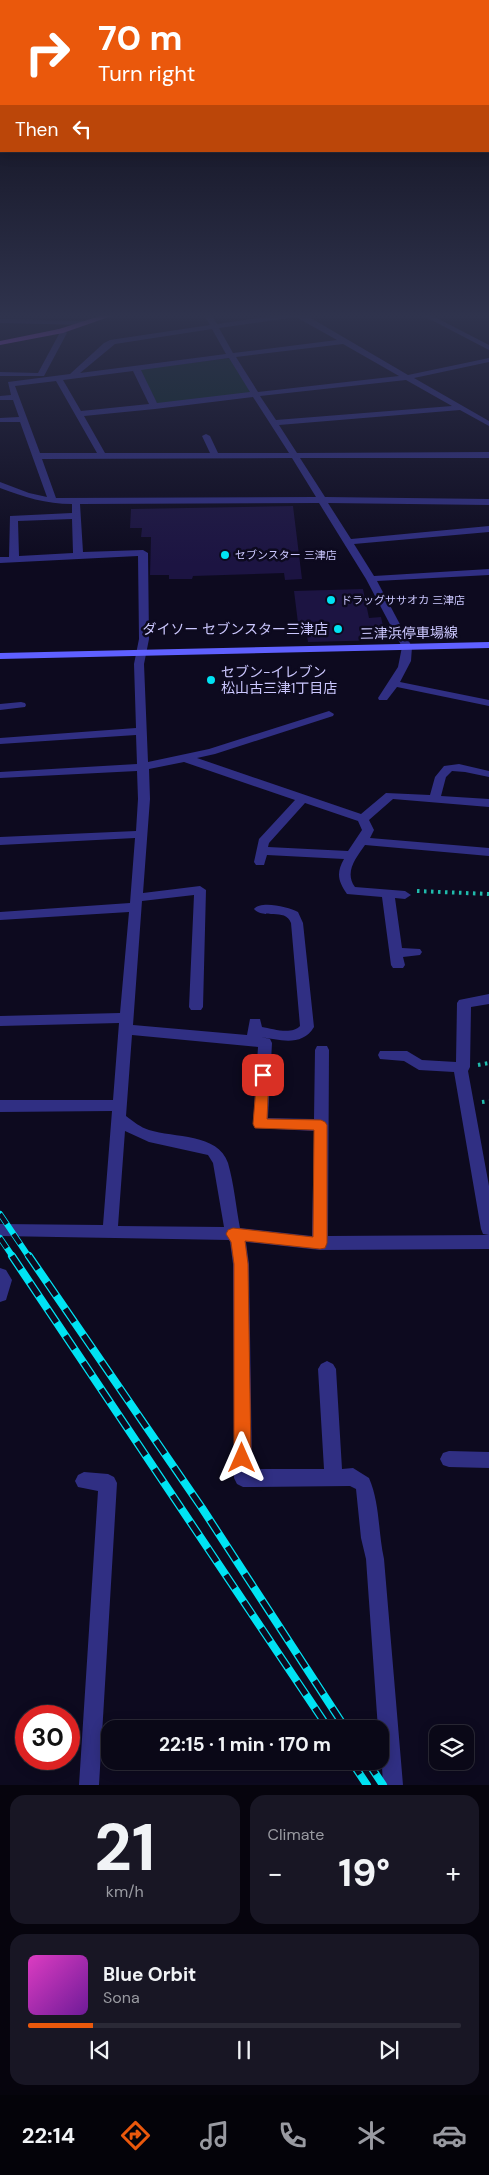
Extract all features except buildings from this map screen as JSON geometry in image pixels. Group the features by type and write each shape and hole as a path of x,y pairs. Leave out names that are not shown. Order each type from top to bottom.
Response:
{"main road":[{"name":"三津浜停車場線","path":"0,656 489,645"}],"street":[{"path":"16,397 53,501"},
{"path":"70,397 102,455"},
{"path":"150,397 155,407"},
{"path":"80,414 245,397"},
{"path":"258,397 320,500 371,579 407,647 409,655 395,684 383,698"},
{"path":"443,397 489,424"},
{"path":"273,423 461,408"},
{"path":"0,420 24,419"},
{"path":"206,436 215,455"},
{"path":"38,456 489,454"},
{"path":"0,485 26,495 53,501 76,502 320,500 489,502"},
{"path":"76,502 78,555"},
{"path":"14,559 14,518 76,516"},
{"path":"347,542 489,530"},
{"path":"0,560 143,552 144,640 139,666 144,799 110,1231"},
{"path":"371,579 489,572"},
{"path":"395,684 489,703"},
{"path":"0,707 21,705"},
{"path":"0,775 143,767 211,752 329,714"},
{"path":"0,741 142,731"},
{"path":"185,758 363,819 368,830 363,840 350,855 344,876 345,885 351,891 405,895"},
{"path":"435,798 442,774 446,770 456,767 489,774"},
{"path":"363,819 390,795 489,803"},
{"path":"303,798 263,842 260,856 350,855"},
{"path":"0,841 141,834"},
{"path":"363,840 489,852"},
{"path":"0,916 135,902 200,890 196,1008"},
{"path":"388,894 397,959 415,952"},
{"path":"0,1021 126,1024 254,1031 290,1036 301,1034 307,1027 297,923 294,915 286,911 260,909"},
{"path":"489,999 464,1003 463,1067 460,1068 489,1229"},
{"path":"254,1031 265,1043 260,1124 321,1125"},
{"path":"320,1243 322,1050"},
{"path":"385,1055 407,1056 419,1065 460,1068"},
{"path":"0,1106 119,1112 134,1130 150,1136 200,1146 213,1151 220,1162 233,1234 238,1240 241,1264 243,1478 353,1477 363,1484 368,1497 370,1538 375,1559 393,1785"},
{"path":"0,1230 233,1234 320,1243 489,1242"},
{"path":"0,1274 4,1280 0,1295"},
{"path":"327,1369 334,1477"},
{"path":"449,1459 489,1460"},
{"path":"84,1481 108,1483 88,1785"}],"path":[{"path":"405,895 419,891 489,894"}],"green space":[{"path":"154,397 231,397 158,405"}],"railway":[{"path":"0,1214 29,1257"},
{"path":"0,1238 13,1257"},
{"path":"12,1256 323,1720"},
{"path":"29,1256 202,1508 340,1720"},
{"path":"357,1770 367,1785"},
{"path":"373,1770 383,1785"}],"place":[{"name":"セブンスター 三津店","path":"225,555"},
{"name":"ドラッグササオカ 三津店","path":"331,600"},
{"name":"ダイソー セブンスター三津店","path":"338,629"},
{"name":"セブン-イレブン 松山古三津1丁目店","path":"211,680"}],"route":[{"path":"242,1458 241,1264 238,1240 233,1234 320,1243 321,1125 260,1124 263,1075"}]}
